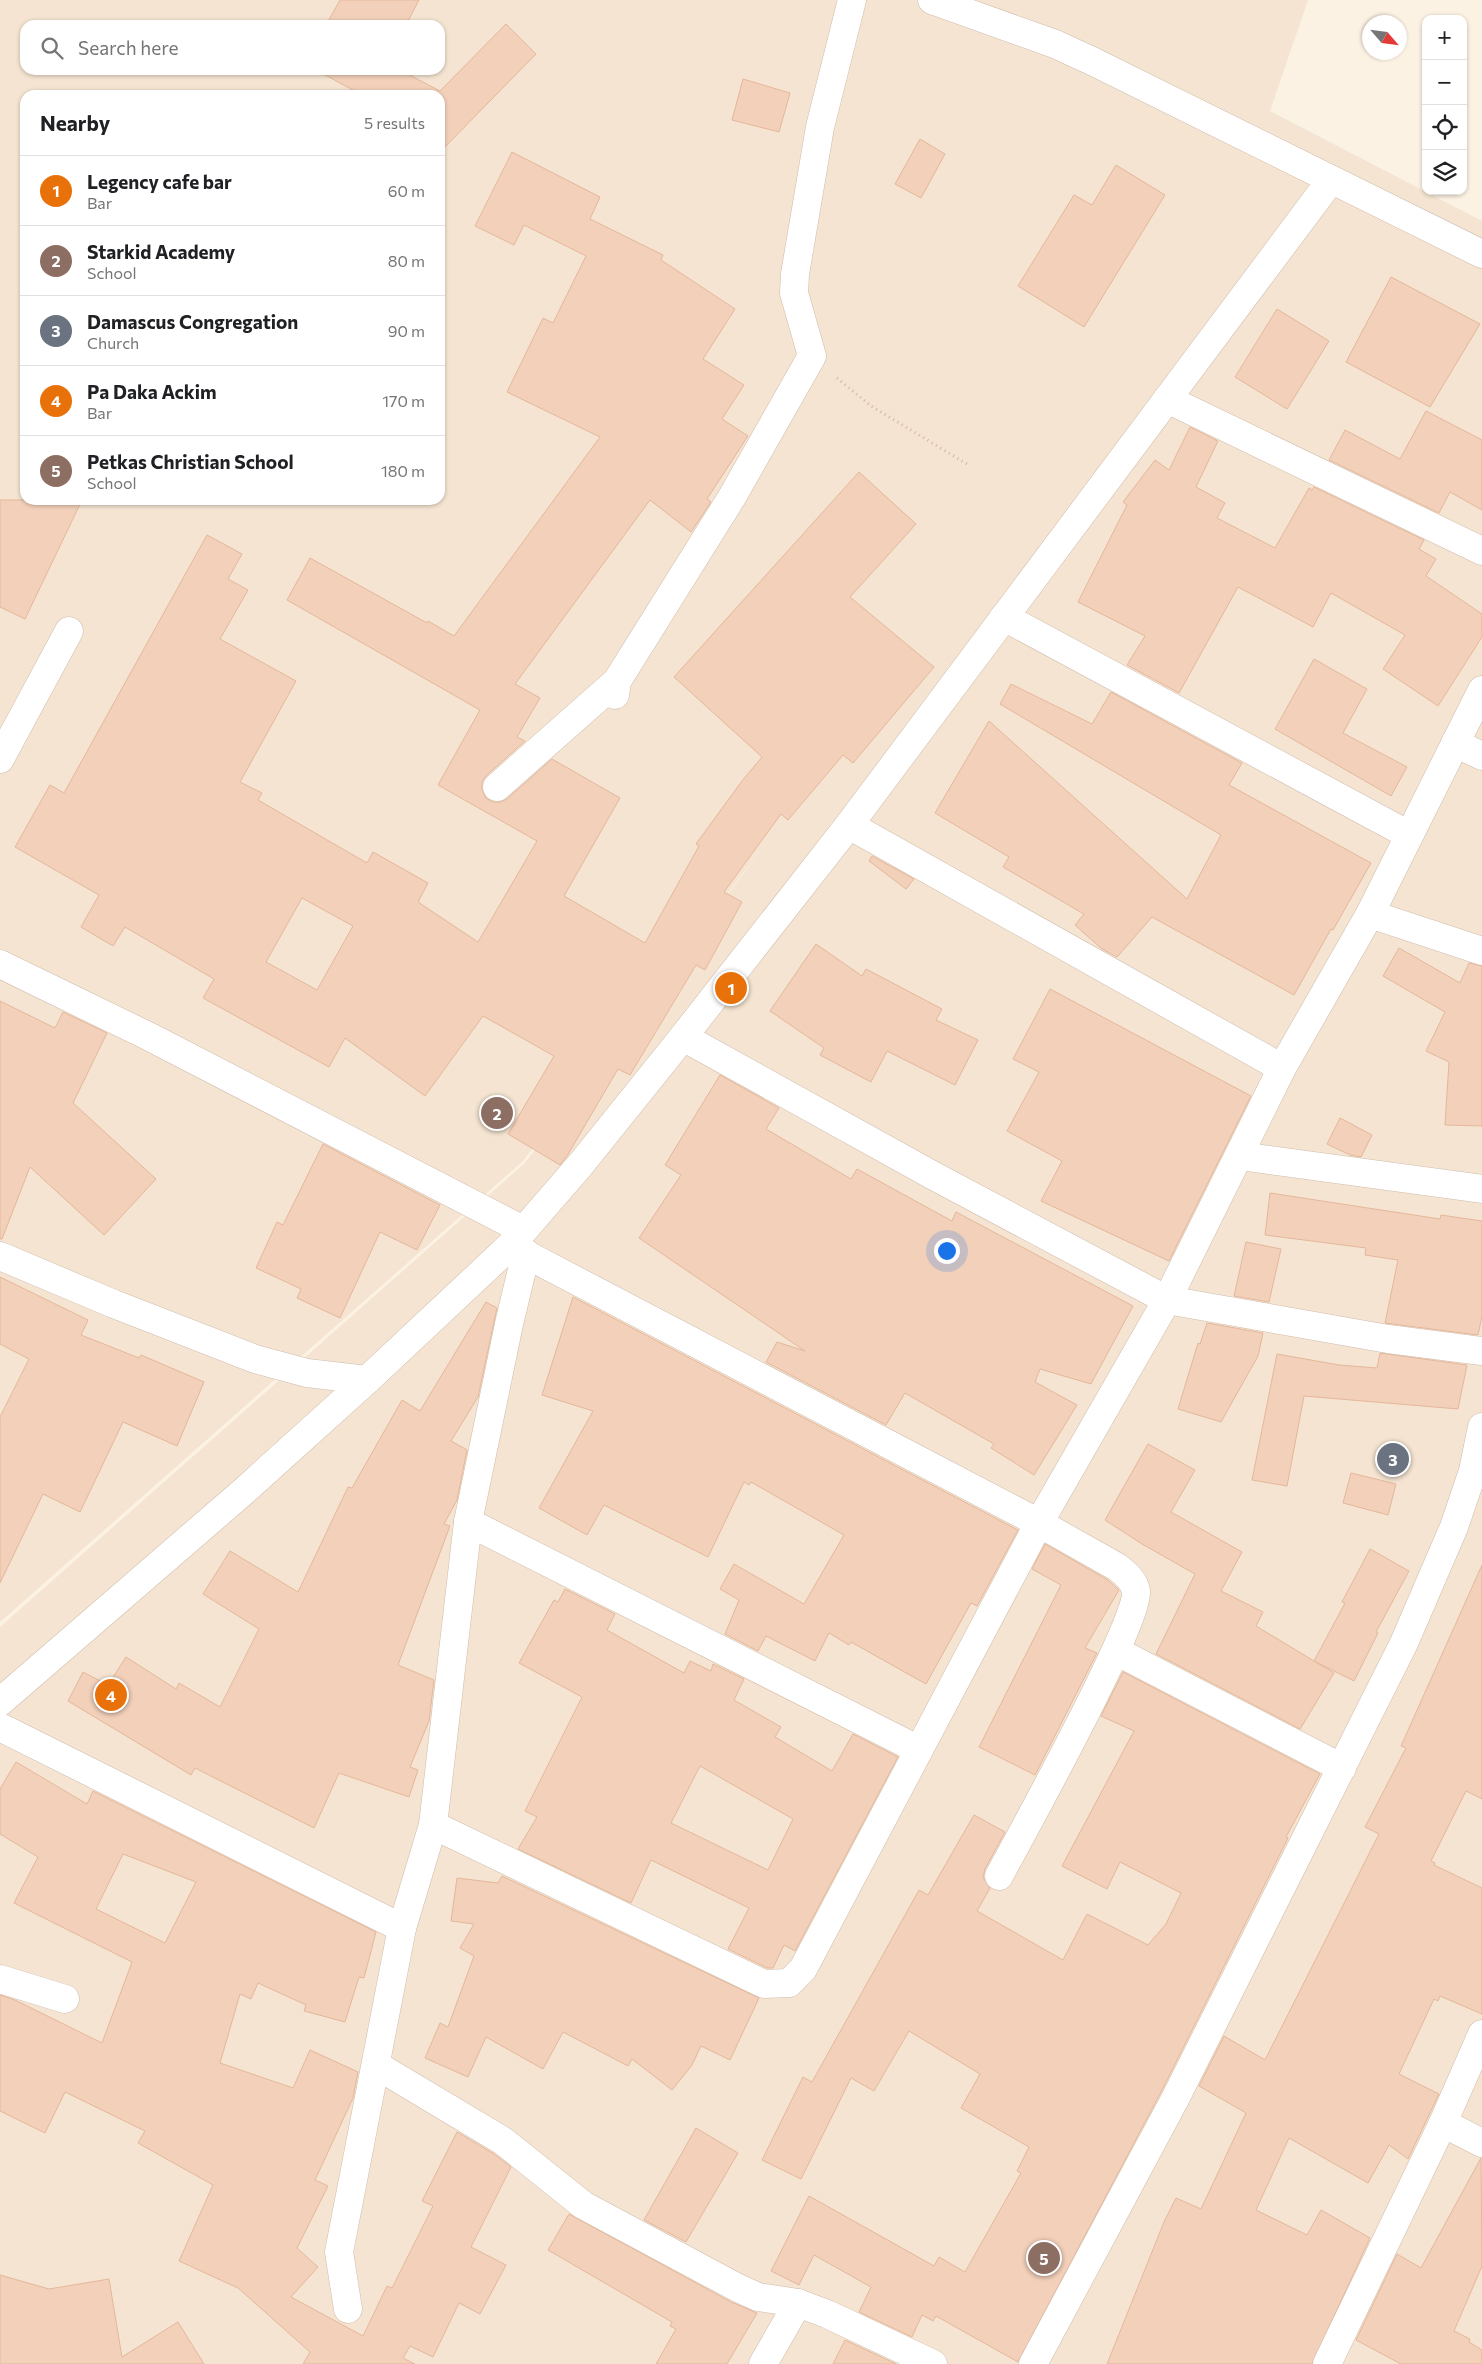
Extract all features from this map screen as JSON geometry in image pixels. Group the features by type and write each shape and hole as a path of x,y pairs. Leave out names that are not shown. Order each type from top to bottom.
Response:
{"street":[{"path":"497,787 616,688 732,497 812,356 794,293 795,274 820,127 852,0"},
{"path":"932,0 1055,44 1092,61 1482,254"},
{"path":"0,1702 236,1498 520,1243 580,1164 683,1037 849,825 1331,180"},
{"path":"1167,399 1482,551"},
{"path":"1004,617 1409,836"},
{"path":"0,760 69,631"},
{"path":"434,1825 743,1976 764,1984 788,1983 803,1969 1039,1523 1167,1300 1282,1068 1370,914 1482,690"},
{"path":"1455,743 1482,756"},
{"path":"849,825 1282,1068"},
{"path":"1370,914 1482,951"},
{"path":"0,964 150,1037 520,1243 1039,1523 1117,1567 1129,1576 1136,1591 1135,1598 1116,1651 999,1876"},
{"path":"683,1037 934,1176 1167,1300 1388,1339 1482,1351"},
{"path":"1239,1156 1482,1189"},
{"path":"348,2309 339,2252 402,1928 434,1825 468,1522 509,1324 520,1243"},
{"path":"0,1256 114,1304 255,1359 306,1373 367,1380"},
{"path":"306,1373 329,1414"},
{"path":"1033,2364 1175,2099 1404,1643 1454,1527 1473,1471 1482,1427"},
{"path":"468,1522 919,1750"},
{"path":"1116,1651 1342,1768"},
{"path":"0,1727 402,1928"},
{"path":"0,1979 65,1999"},
{"path":"1327,2364 1443,2123 1482,2034"},
{"path":"376,2065 503,2141 583,2206 738,2288 758,2297 798,2303 827,2314 933,2364"},
{"path":"1443,2123 1482,2143"},
{"path":"763,2364 798,2303"}],"path":[{"path":"812,356 871,406 967,464"}],"shaded area":[{"path":"0,0 1308,0 1270,111 1422,190 1422,195 1432,195 1482,221 1482,2364 0,2364 0,1627 525,1163 786,817 523,1161 0,1622"}],"building":[{"path":"340,0 419,0 409,20 329,20"},
{"path":"506,24 536,54 445,147 445,90 441,90"},
{"path":"325,75 410,75 438,90 353,90"},
{"path":"743,79 790,93 779,132 732,120"},
{"path":"920,139 945,154 921,198 895,184"},
{"path":"512,152 600,197 590,219 663,255 661,260 735,309 703,359 744,385 722,419 748,436 707,499 711,502 691,532 650,500 515,684 540,698 517,737 525,741 487,775 482,782 482,790 486,798 493,802 500,802 507,799 552,759 620,798 564,896 645,943 699,846 696,844 762,757 674,677 859,472 916,524 850,597 934,667 853,763 843,755 788,820 781,814 724,892 742,902 705,970 696,965 630,1075 618,1069 560,1165 508,1134 554,1056 483,1016 425,1096 345,1038 329,1067 203,998 214,979 125,927 113,946 81,927 99,895 15,847 50,785 64,793 207,535 242,554 228,579 248,590 220,639 296,681 240,782 262,793 258,800 367,863 373,852 428,883 418,902 478,942 537,841 438,785 480,710 287,600 310,558 454,636 600,437 507,392 543,318 553,323 586,256 524,225 514,245 475,226","holes":["302,898 353,926 317,990 266,962"]},
{"path":"1116,165 1165,195 1084,327 1018,286 1074,195 1092,205"},
{"path":"1391,277 1480,324 1430,407 1346,362"},
{"path":"1277,309 1329,341 1287,409 1235,377"},
{"path":"1426,411 1482,440 1482,510 1450,492 1439,513 1329,460 1345,430 1400,459"},
{"path":"1190,427 1218,441 1196,487 1225,503 1217,518 1275,548 1309,488 1312,490 1314,487 1424,540 1419,549 1436,559 1426,576 1482,614 1482,637 1438,706 1383,669 1405,635 1331,593 1313,627 1238,587 1179,693 1127,665 1145,636 1078,602 1127,505 1123,502 1155,460 1169,470"},
{"path":"0,500 20,500 20,505 80,505 25,619 0,607"},
{"path":"1314,659 1367,689 1343,733 1407,767 1391,796 1275,729"},
{"path":"1011,684 1092,724 1111,692 1242,763 1229,785 1371,863 1294,995 1152,917 1117,957 1102,949 1075,925 1084,914 1003,867 1009,857 935,813 989,721 1187,899 1221,835 1000,704"},
{"path":"872,856 914,879 906,889 869,861"},
{"path":"816,944 862,976 866,969 942,1009 936,1020 978,1040 955,1085 887,1051 871,1082 820,1055 824,1048 770,1011"},
{"path":"1399,948 1460,983 1469,963 1482,966 1482,1126 1445,1125 1449,1062 1426,1051 1445,1012 1383,976"},
{"path":"1050,989 1251,1096 1169,1261 1041,1201 1062,1161 1007,1131 1039,1072 1013,1059"},
{"path":"0,1001 55,1028 63,1012 107,1033 73,1103 156,1179 104,1235 30,1167 2,1239 0,1239"},
{"path":"720,1075 779,1108 766,1129 851,1179 857,1169 952,1221 956,1212 1133,1306 1091,1384 1040,1369 1035,1382 1077,1405 1034,1475 991,1448 994,1444 905,1393 886,1425 766,1362 777,1342 805,1351 639,1238 681,1175 665,1165"},
{"path":"1340,1118 1372,1135 1361,1157 1350,1155 1327,1144"},
{"path":"323,1144 440,1205 417,1250 380,1232 340,1318 297,1298 301,1289 256,1268 277,1222 283,1225"},
{"path":"1270,1193 1440,1219 1441,1215 1482,1221 1482,1316 1478,1335 1385,1323 1398,1260 1365,1255 1366,1248 1265,1235"},
{"path":"1246,1242 1281,1249 1269,1302 1234,1296"},
{"path":"0,1277 88,1320 81,1335 139,1358 141,1355 204,1382 177,1446 123,1422 80,1512 43,1494 0,1583 0,1417 29,1359 0,1344"},
{"path":"573,1297 1018,1530 977,1606 971,1603 926,1684 851,1642 849,1645 829,1633 815,1661 766,1636 758,1651 725,1634 739,1600 720,1589 734,1564 804,1604 844,1535 751,1482 749,1485 744,1482 708,1557 604,1505 587,1535 539,1508 593,1411 542,1395"},
{"path":"486,1302 497,1308 478,1397 451,1441 467,1450 457,1500 444,1524 450,1526 398,1665 434,1680 429,1721 410,1767 418,1770 409,1797 339,1773 314,1828 195,1768 191,1775 68,1701 83,1672 108,1685 126,1657 176,1689 179,1683 220,1707 259,1629 203,1594 230,1551 298,1592 348,1487 352,1488 402,1400 420,1411"},
{"path":"1207,1323 1263,1333 1258,1356 1221,1422 1178,1409 1198,1343 1200,1344"},
{"path":"1380,1353 1467,1365 1458,1409 1304,1396 1287,1486 1252,1480 1277,1354 1339,1365 1377,1368"},
{"path":"1148,1444 1195,1470 1171,1512 1242,1552 1221,1591 1263,1612 1256,1626 1334,1673 1300,1729 1156,1654 1195,1574 1142,1544 1105,1520"},
{"path":"1351,1473 1396,1484 1388,1515 1343,1503"},
{"path":"1045,1544 1108,1580 1119,1590 1085,1648 1097,1653 1035,1775 979,1747 1061,1585 1032,1569"},
{"path":"1370,1549 1409,1571 1376,1632 1378,1633 1354,1681 1314,1661 1345,1603 1342,1602"},
{"path":"1482,1565 1482,1799 1466,1791 1431,1861 1435,1863 1434,1865 1482,1888 1482,2014 1440,1996 1438,2001 1434,1999 1399,2074 1439,2094 1408,2159 1389,2145 1368,2183 1289,2138 1256,2210 1307,2235 1321,2210 1370,2238 1312,2364 1107,2364 1164,2222 1176,2198 1201,2209 1246,2113 1199,2086 1224,2036 1265,2060 1379,1834 1365,1827 1406,1748 1401,1746"},
{"path":"565,1589 615,1614 607,1630 684,1673 690,1661 711,1671 713,1664 744,1679 734,1700 781,1727 775,1737 832,1771 853,1734 898,1757 795,1951 784,1945 773,1968 767,1968 728,1949 749,1908 651,1860 631,1903 518,1849 537,1817 525,1811 582,1697 519,1663 554,1600 558,1602","holes":["700,1766 793,1819 768,1870 671,1823"]},
{"path":"1123,1672 1320,1774 1286,1837 1288,1838 1161,2092 1018,2362 936,2316 933,2321 922,2315 912,2337 859,2312 871,2287 814,2255 799,2285 771,2271 809,2196 934,2266 939,2257 965,2272 1021,2173 1017,2171 1029,2147 961,2108 980,2074 909,2031 874,2091 851,2078 801,2179 762,2160 803,2077 812,2082 919,1890 928,1895 974,1815 1005,1832 985,1869 983,1877 990,1888 977,1911 1063,1960 1087,1914 1148,1945 1166,1924 1181,1893 1120,1862 1107,1889 1062,1866 1134,1731 1101,1716"},
{"path":"16,1762 87,1804 93,1791 376,1932 364,1978 359,1977 345,2022 304,2011 306,2005 258,1983 251,1999 240,1994 220,2063 293,2088 310,2050 358,2072 353,2098 315,2180 328,2186 297,2248 318,2267 291,2297 363,2336 387,2286 392,2288 433,2206 422,2201 457,2132 494,2154 511,2167 471,2247 506,2265 480,2314 459,2303 433,2357 410,2346 403,2358 415,2364 303,2364 310,2352 238,2288 179,2261 213,2185 138,2143 145,2131 65,2092 45,2133 0,2111 0,1995 15,2000 102,2043 132,1962 14,1903 38,1857 0,1834 0,1789","holes":["123,1854 196,1882 165,1943 96,1909"]},
{"path":"502,1876 759,1998 730,2060 701,2046 692,2065 672,2090 632,2059 628,2066 563,2032 543,2069 486,2037 468,2077 425,2058 440,2023 448,2027 474,1956 460,1948 474,1924 451,1921 457,1878 498,1883"},
{"path":"696,2128 738,2153 686,2242 644,2220"},
{"path":"1481,2158 1482,2266 1454,2331 1470,2339 1469,2342 1482,2350 1482,2364 1401,2364 1356,2340 1397,2254 1421,2268"},
{"path":"569,2214 731,2302 757,2313 727,2364 656,2364 676,2329 670,2326 672,2322 548,2250"},
{"path":"0,2275 49,2289 109,2279 122,2357 178,2322 204,2364 0,2364"},
{"path":"845,2340 896,2364 833,2364"}],"place":[{"name":"Legency cafe bar","path":"731,988"},
{"name":"Starkid Academy","path":"497,1113"},
{"name":"Damascus Congregation","path":"1393,1459"},
{"name":"Pa Daka Ackim","path":"111,1695"},
{"name":"Petkas Christian School","path":"1044,2258"}]}
